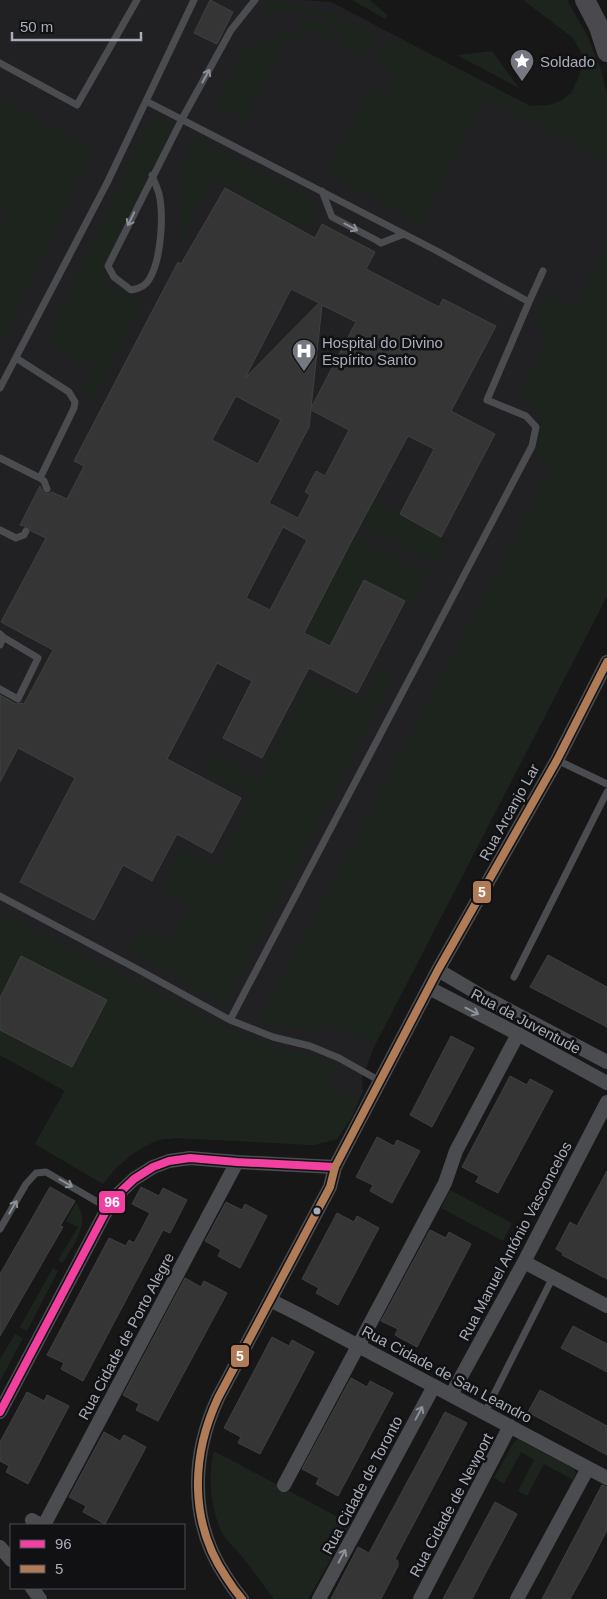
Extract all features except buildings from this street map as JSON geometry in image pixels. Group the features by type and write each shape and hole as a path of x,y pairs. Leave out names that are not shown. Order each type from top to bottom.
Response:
{"main road":[{"path":"585,0 599,27 607,52"}],"street":[{"name":"Rua Arcanjo Lar","path":"242,1599 225,1576 206,1536 199,1503 199,1458 202,1441 212,1411 330,1187 335,1168 438,970 557,760 607,662"},
{"name":"Rua da Juventude","path":"438,970 482,996 607,1062"},
{"name":"Rua da Juventude","path":"429,988 607,1082"},
{"path":"284,1485 445,1183 456,1151 518,1034"},
{"name":"Rua Manuel António Vasconcelos","path":"451,1395 524,1262 607,1102"},
{"path":"0,1412 108,1208 115,1196 134,1179 152,1167 169,1161 190,1158 335,1168"},
{"name":"Rua Cidade de Porto Alegre","path":"39,1524 237,1162"},
{"path":"524,1262 607,1306"},
{"name":"Rua Cidade de San Leandro","path":"270,1300 607,1478"},
{"name":"Rua Cidade de Toronto","path":"319,1599 434,1386"},
{"name":"Rua Cidade de Newport","path":"420,1599 510,1426"},
{"path":"517,1599 588,1468"},
{"path":"1,1548 10,1559"}],"lane":[{"path":"0,63 77,105 137,0"},
{"path":"0,388 107,183 194,0"},
{"path":"152,175 159,194 161,215 159,250 150,279 140,288 131,290 114,278 108,266 152,175 231,30 255,0"},
{"path":"146,101 404,234 529,302"},
{"path":"322,191 332,217 381,243 404,234"},
{"path":"230,1020 532,446 536,427 526,416 488,400 543,271"},
{"path":"16,358 68,392 75,402 74,408 40,478"},
{"path":"0,458 40,478 44,481 47,489"},
{"path":"0,530 16,538 24,535 26,532"},
{"path":"0,644 2,635 38,658 18,698 0,690"},
{"path":"557,760 607,784"},
{"path":"514,977 607,792"},
{"path":"0,896 230,1020 273,1037 318,1049 339,1058 380,1081"},
{"path":"0,1229 26,1184 36,1173 46,1172 108,1208"},
{"path":"485,1412 553,1277"}],"shaded area":[{"name":"Hospital do Divino Espírito Santo","path":"0,0 301,0 331,2 607,147 607,596 375,1045 362,1078 363,1091 352,1117 337,1139 314,1145 176,1138 157,1140 132,1154 111,1173 103,1184 35,1144 65,1090 0,1055"},
{"path":"284,0 328,12 376,34 364,57 342,46 341,36 337,28 323,18 286,9 279,9 272,14 263,10"},
{"path":"352,0 370,0 387,15 385,19"},
{"path":"523,0 567,0 587,35 600,67 607,93 607,162 484,97 421,225 327,172 372,86 385,92 395,74 374,63 386,40 398,46 401,39 530,106 549,105 561,101 571,93 583,63 581,52 573,38"},
{"path":"305,18 310,18 324,24 330,32 333,41 308,29 303,38 296,35"},
{"path":"279,32 291,32 245,120 215,105 248,43 262,49 266,42 273,41"},
{"path":"492,51 519,88 457,55"},
{"path":"0,97 93,151 0,345 0,225 7,213 0,209"},
{"path":"153,116 180,129 106,282 142,303 94,397 82,393 94,369 46,341"},
{"path":"196,136 318,203 307,231 215,179 180,239 183,167"},
{"path":"607,245 607,596 375,1045 337,1026 294,1028 258,1023 553,466 536,456 541,423 532,406 520,395 550,332 536,323 549,292 576,307"},
{"path":"374,500 447,540 434,563 362,523"},
{"path":"355,537 428,575 412,605 364,580 330,646 304,633"},
{"path":"378,666 393,675 225,1005 126,949 139,931 172,939 192,905 164,890 181,847 219,866 252,797 206,774 215,754 260,778 310,678 361,701"},
{"path":"0,912 207,1018 283,1050 310,1054 339,1065 330,1082 359,1100 352,1117 337,1139 314,1145 176,1138 158,1140 133,1153 120,1164 103,1184 35,1144 65,1091 0,1055"},
{"path":"450,1190 512,1223 503,1241 441,1208"},
{"path":"76,1203 80,1210 82,1226 76,1241 63,1263 58,1260 78,1227 66,1221"},
{"path":"53,1268 58,1271 27,1331 20,1327"},
{"path":"15,1334 23,1338 0,1381 0,1359"},
{"path":"518,1439 574,1469 576,1473 573,1480 544,1464 527,1496 518,1491 534,1460 521,1452 504,1484 494,1478 514,1442"},
{"path":"214,1451 351,1524 308,1599 274,1599 243,1558 225,1538 216,1518 212,1495 211,1472"}],"transit line":[{"name":"5","path":"242,1599 214,1556 205,1534 200,1511 198,1489 199,1466 209,1420 218,1398 330,1187 335,1167 438,970 557,760 607,662"},
{"name":"96","path":"0,1412 104,1215 115,1197 134,1179 153,1167 169,1161 190,1158 335,1167"}],"place":[{"name":"Soldado","path":"522,82"},
{"name":"Hospital do Divino Espírito Santo","path":"304,372"}]}
